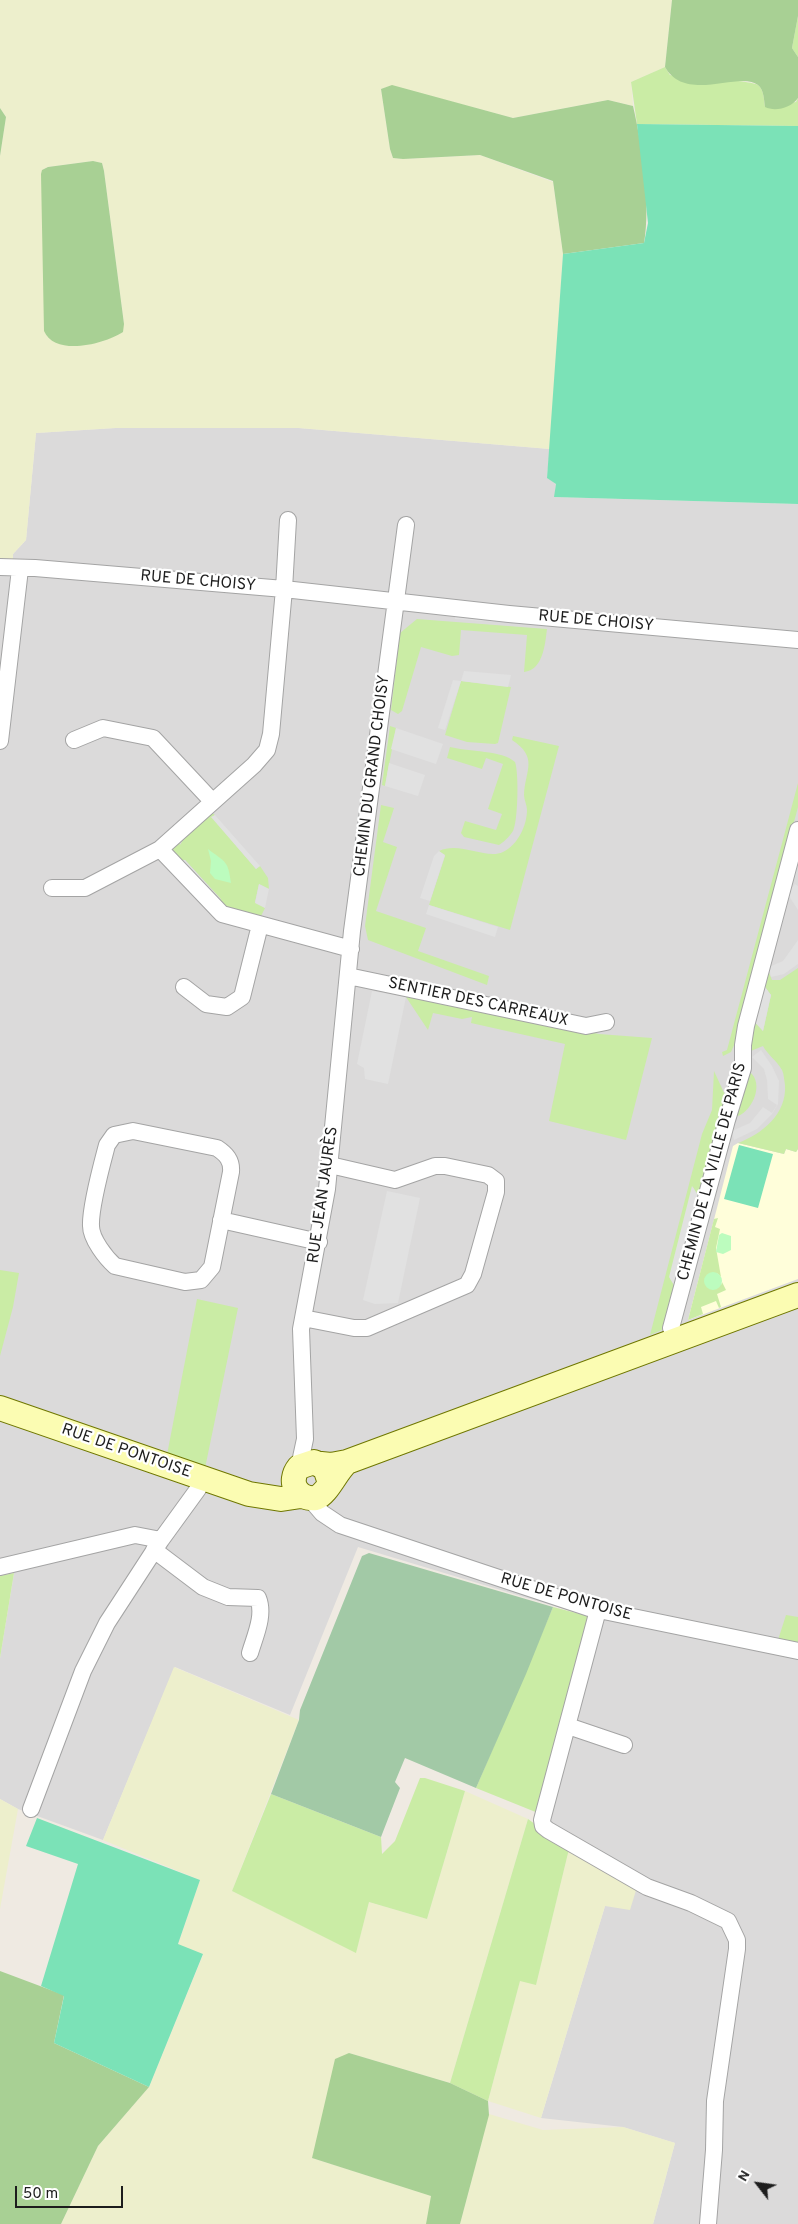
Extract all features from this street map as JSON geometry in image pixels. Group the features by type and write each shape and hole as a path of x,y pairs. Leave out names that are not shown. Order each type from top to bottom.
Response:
{"main road":[{"path":"312,1480 331,1465 348,1462 798,1295"},
{"name":"RUE DE PONTOISE","path":"0,1408 252,1495 312,1480"}],"street":[{"path":"52,888 85,888 160,849 212,801 254,766 267,750 284,589 288,520"},
{"path":"395,602 406,525"},
{"name":"RUE DE CHOISY","path":"0,567 35,568 284,589 508,614 798,640"},
{"path":"0,741 20,569"},
{"name":"CHEMIN DU GRAND CHOISY","path":"351,949 395,602"},
{"path":"74,740 103,728 153,738 212,801"},
{"name":"CHEMIN DE LA VILLE DE PARIS","path":"668,1342 727,1120 743,1068 743,1045 746,1026 798,830"},
{"path":"160,849 217,910 229,917 351,949"},
{"path":"184,988 206,1004 227,1007 242,997 260,924"},
{"name":"RUE JEAN JAURÈS","path":"312,1480 305,1439 301,1328 319,1242 330,1166 351,949"},
{"name":"SENTIER DES CARREAUX","path":"348,976 586,1026 606,1022"},
{"path":"133,1131 216,1148 225,1153 230,1161 231,1172 221,1220 212,1268 201,1280 185,1282 116,1266 108,1258 93,1235 90,1225 105,1153 110,1139 120,1132 133,1131"},
{"path":"303,1318 354,1328 367,1328 466,1284 476,1265 496,1192 496,1181 488,1175 445,1166 436,1166 395,1180 330,1166"},
{"path":"221,1220 319,1242"},
{"path":"31,1809 83,1671 107,1623 157,1545 198,1490 203,1478"},
{"name":"RUE DE PONTOISE","path":"312,1480 322,1513 340,1525 485,1575 598,1610 798,1652"},
{"path":"0,1567 135,1535 157,1545 203,1587 228,1598 258,1598 261,1606 260,1618 250,1653"},
{"path":"598,1610 542,1820 543,1826 647,1887 728,1921 737,1940 715,2101 714,2150 708,2224"},
{"path":"568,1726 624,1745"}],"shaded area":[{"path":"0,0 672,0 665,67 631,82 633,106 608,100 513,118 392,86 381,89 393,158 480,155 553,182 563,254 550,449 299,428 115,428 36,433 26,540 13,554 13,559 0,558 0,156 6,117 0,108","holes":["93,161 102,163 104,171 124,324 42,170 48,167"]},
{"path":"115,428 299,428 550,449 547,477 556,484 555,497 798,504 798,2224 653,2224 675,2143 623,2127 541,2118 605,1906 538,1813 587,1616 358,1547 290,1715 175,1667 103,1840 18,1809 0,1799 0,1658 14,1573 0,1576 0,558 12,559 13,554 26,540 36,433"},
{"path":"455,614 539,625 455,619"},
{"path":"464,671 511,675 508,687 461,681"},
{"path":"453,680 461,681 445,730 438,728"},
{"path":"396,728 443,744 436,764 391,749"},
{"path":"389,763 425,775 418,796 385,786"},
{"path":"215,815 260,866 256,869 211,817"},
{"path":"439,851 445,855 430,901 420,898 434,856"},
{"path":"185,860 221,900 208,901 173,862"},
{"path":"259,884 269,889 265,908 255,903"},
{"path":"795,884 798,886 798,910 787,893"},
{"path":"429,905 498,927 495,937 426,914"},
{"path":"798,940 798,964 784,974 771,977 769,967 783,961"},
{"path":"762,983 771,995 763,1031 751,1018"},
{"path":"372,991 406,997 388,1084 365,1079 364,1068 357,1064"},
{"path":"761,1050 779,1081 778,1104 772,1114 757,1129 734,1140 732,1131 750,1123 763,1107 772,1113 777,1105 768,1099 767,1080 764,1069 752,1057"},
{"path":"738,1143 784,1154 786,1149 796,1152 798,1149 798,1279 688,1320 733,1146"},
{"path":"692,1186 699,1197 675,1287 669,1277"},
{"path":"387,1191 420,1198 398,1303 375,1304 363,1300"},
{"path":"369,1553 553,1607 476,1788 405,1758 395,1782 400,1788 381,1837 271,1794 299,1720 300,1710 362,1556"},
{"path":"174,1667 299,1720 232,1891 356,1952 369,1902 427,1919 465,1791 528,1819 450,2083 349,2053 312,2158 432,2196 426,2224 61,2224 98,2146 149,2087 203,1955 178,1945 200,1880 103,1840"},
{"path":"0,1799 18,1809 0,1909"},
{"path":"569,1849 637,1887 630,1910 605,1906 541,2118 488,2101 520,1980 536,1984"},
{"path":"489,2114 543,2130 623,2127 675,2143 653,2224 460,2224"}],"green space":[{"path":"672,0 798,0 798,16 792,48 798,57 798,98 787,107 773,109 765,107 760,87 750,81 699,85 686,83 674,78 665,67"},
{"path":"798,16 798,57 792,48"},
{"path":"665,67 670,75 731,80 758,85 763,92 765,107 796,102 798,98 798,126 637,124 631,82"},
{"path":"392,85 513,118 608,100 633,106 640,139 646,193 644,243 563,254 553,181 480,155 393,158 381,89"},
{"path":"0,108 6,117 0,156"},
{"path":"637,124 798,126 798,504 554,497 556,484 547,478 563,254 644,243 648,223"},
{"path":"93,161 102,163 104,171 124,324 123,332 105,341 81,346 69,346 58,344 50,339 44,331 41,174 42,170 48,167"},
{"path":"417,619 547,629 544,649 535,667 524,672 527,635 461,630 459,655 452,656 421,647 402,711 398,714 391,710 400,633"},
{"path":"461,681 511,687 498,743 467,742 445,735"},
{"path":"390,726 396,728 385,786 382,785"},
{"path":"513,736 559,746 510,930 429,905 445,856 439,851 455,848 496,854 503,852 513,845 521,834 527,816 524,795 528,759 520,747 512,740"},
{"path":"450,747 494,753 515,762 517,808 515,826 510,835 499,845 464,837 461,833 465,821 496,830 502,814 488,809 503,764 486,758 482,769 447,758"},
{"path":"798,783 798,807 735,1043 731,1052 723,1056 722,1052 727,1050"},
{"path":"381,805 394,808 383,842 397,847 376,911 426,928 418,951 489,976 487,985 368,940 365,926"},
{"path":"211,812 215,815 212,817 256,869 260,866 268,878 269,889 259,884 255,902 265,908 259,920 208,901 221,899 185,860 173,862 165,849 177,834 180,845 199,813"},
{"path":"208,849 225,863 229,870 231,883 215,879 210,873 211,861"},
{"path":"798,968 798,1149 796,1152 786,1149 784,1154 738,1143 756,1134 771,1122 782,1105 785,1085 780,1067 763,1046 746,1053 751,1018 763,1031 771,995 762,983 768,970 772,980 780,980"},
{"path":"405,992 599,1034 652,1038 626,1140 549,1121 565,1044 471,1023 472,1017 462,1019 433,1013 428,1030 406,997"},
{"path":"714,1071 726,1097 699,1197 693,1187 678,1279 668,1314 662,1330 650,1335 702,1134 712,1110"},
{"path":"750,1072 756,1083 755,1096 748,1108 738,1116 735,1115"},
{"path":"739,1145 773,1154 758,1208 724,1199"},
{"path":"718,1218 715,1227 720,1229 716,1248 721,1277 717,1273 726,1290 717,1294 721,1307 719,1308 716,1301 701,1307 703,1314 688,1320 714,1219"},
{"path":"722,1233 731,1236 731,1250 723,1254 716,1252 719,1235"},
{"path":"0,1270 19,1273 13,1307 0,1356"},
{"path":"713,1272 721,1277 722,1281 717,1289 713,1290 705,1285 704,1281 709,1273"},
{"path":"197,1299 238,1308 203,1478 165,1465"},
{"path":"14,1573 0,1658 0,1576"},
{"path":"553,1607 588,1616 538,1813 476,1788"},
{"path":"786,1615 798,1617 798,1644 778,1640"},
{"path":"420,1778 465,1791 427,1919 369,1902 356,1953 232,1891 271,1794 381,1837 382,1854 395,1841"},
{"path":"37,1818 200,1880 178,1944 203,1954 149,2087 54,2043 64,1996 41,1986 78,1864 26,1846"},
{"path":"528,1819 569,1849 536,1985 520,1981 488,2101 450,2083"},
{"path":"0,1971 64,1995 54,2043 149,2087 98,2146 61,2224 0,2224"},
{"path":"349,2053 450,2083 488,2101 489,2115 460,2224 426,2224 431,2196 312,2158 335,2059"}]}
